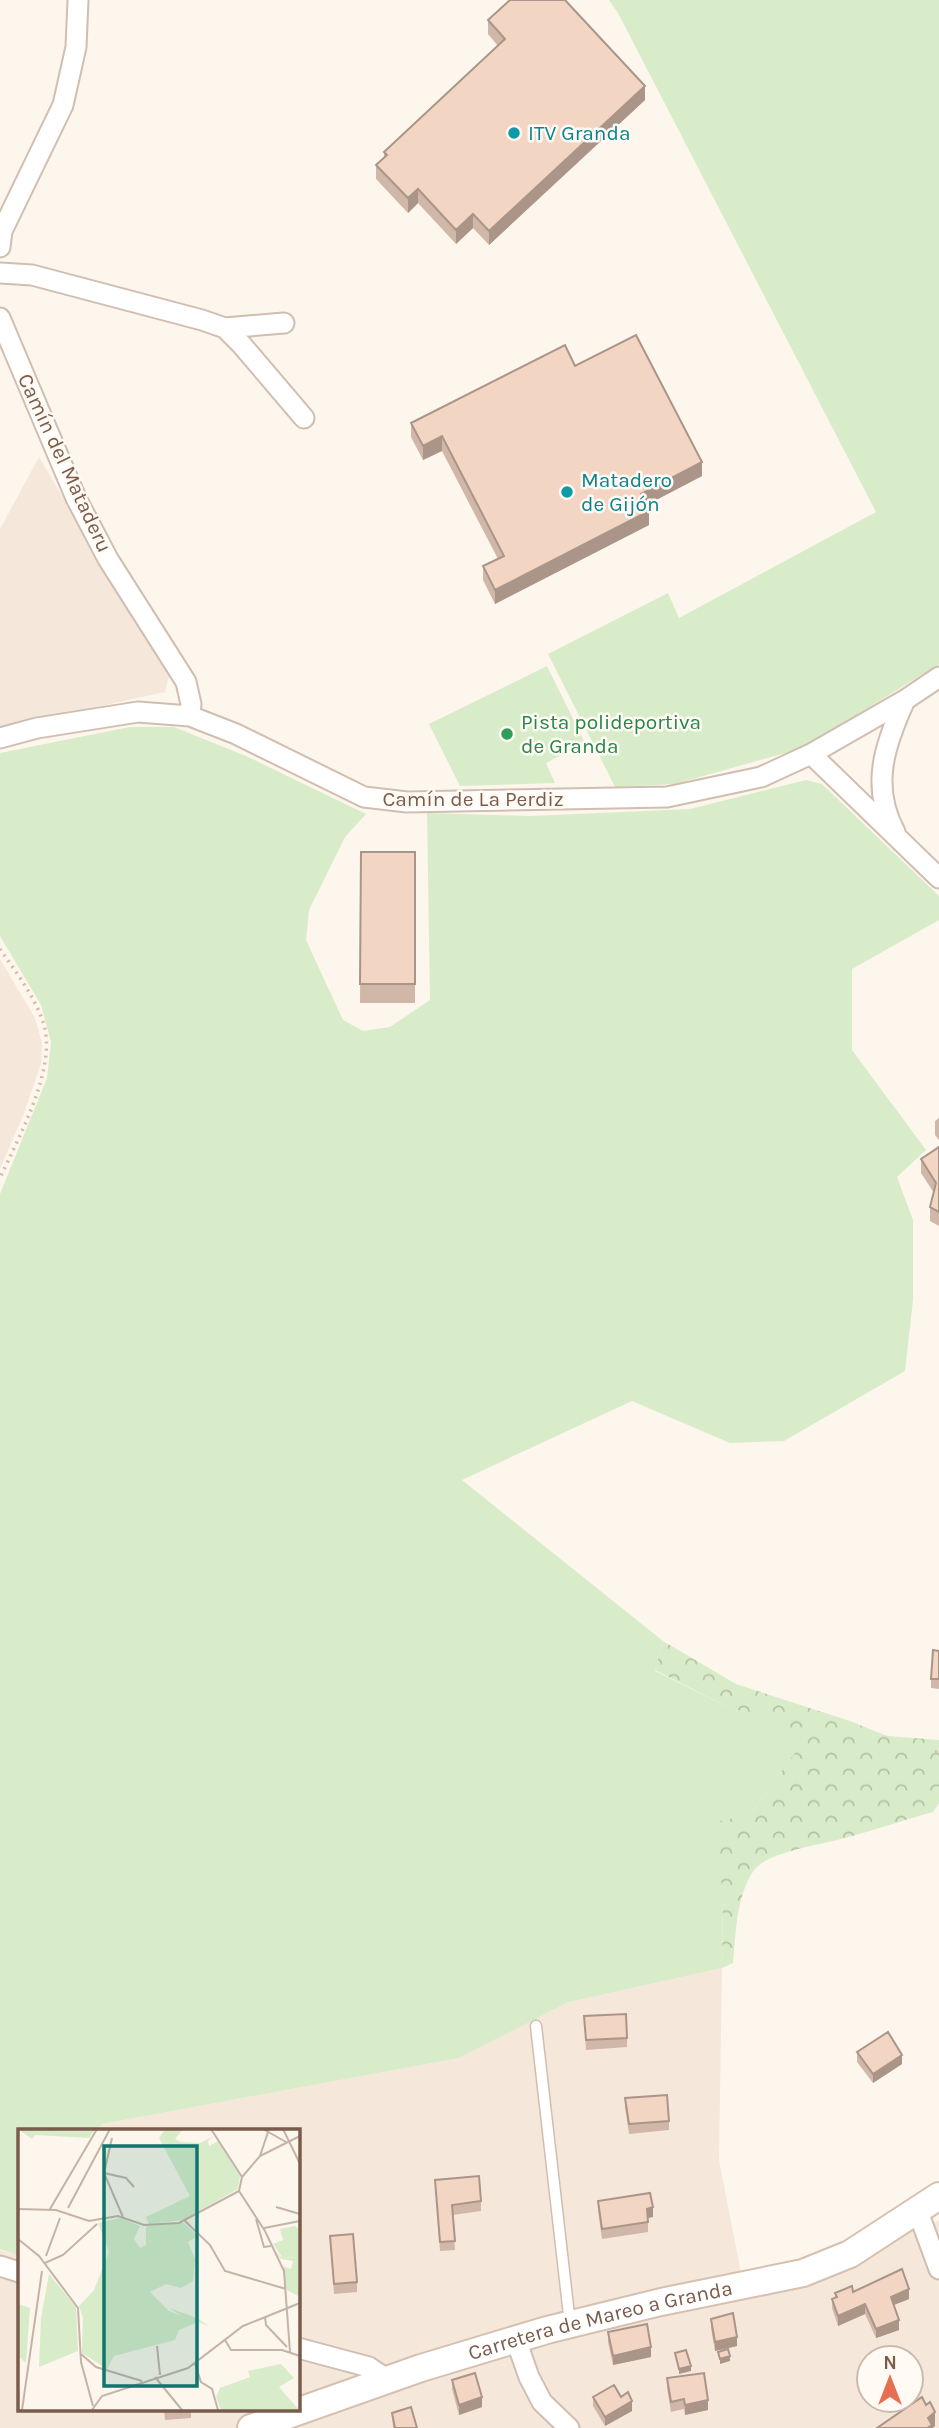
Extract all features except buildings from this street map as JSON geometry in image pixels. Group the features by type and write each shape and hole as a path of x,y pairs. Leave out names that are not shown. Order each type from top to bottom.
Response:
{"street":[{"path":"0,247 2,231 63,105 76,47 78,0"},
{"path":"0,273 32,275 225,328 284,323"},
{"name":"Camín del Mataderu","path":"0,318 76,498 108,559 186,682 191,704 190,716"},
{"path":"225,328 242,344 304,418"},
{"name":"Camín de La Perdiz","path":"0,738 37,728 138,712 190,716 236,734 364,797 407,802 667,797 761,777 811,754 905,700 939,677"},
{"path":"901,842 891,824 884,799 881,771 888,739 905,700"},
{"path":"811,754 939,878"},
{"path":"928,2203 939,2269"},
{"name":"Carretera de Mareo a Granda","path":"251,2428 388,2380 516,2340 661,2302 803,2273 850,2254 928,2203"},
{"path":"0,2266 18,2272"},
{"path":"516,2340 529,2377 542,2402 569,2428"},
{"path":"299,2348 369,2367 388,2380"}],"lane":[{"path":"536,2026 570,2325"}],"path":[{"path":"0,949 42,1018 47,1046 43,1074 0,1178"}],"shaded area":[{"path":"39,457 169,676 165,692 0,728 0,529"},
{"path":"0,959 35,1018 42,1043 41,1064 23,1116 0,1169"},
{"path":"722,1968 719,2160 741,2273 927,2227 939,2220 939,2428 0,2428 0,2250 18,2256 18,2410 299,2410 299,2129 100,2129 102,2124 459,2058 569,2002"}],"green space":[{"path":"609,0 939,0 939,664 803,748 675,784 615,787 548,654 668,593 679,618 876,512"},
{"name":"Pista polideportiva de Granda","path":"547,666 585,743 546,763 555,783 460,786 429,724"},
{"path":"130,727 174,727 246,756 366,814 345,837 309,910 306,940 343,1020 363,1031 390,1027 430,1000 427,813 530,816 690,809 806,780 822,784 939,896 939,920 852,969 852,1050 926,1150 897,1177 913,1220 913,1300 905,1371 784,1441 730,1443 632,1401 462,1480 663,1641 655,1671 724,1705 809,1734 750,1815 723,1897 722,1968 569,2002 459,2058 102,2124 100,2129 18,2129 18,2256 0,2249 0,1194 47,1078 51,1042 41,1005 0,936 0,753"},
{"path":"663,1641 736,1684 850,1721 887,1736 939,1740 939,1803 933,1812 797,1849 762,1863 749,1879 740,1902 733,1963 722,1968 723,1897 715,1822 750,1815 808,1735 724,1705 655,1670"}],"place":[{"name":"ITV Granda","path":"514,133"},
{"name":"Matadero de Gijón","path":"567,492"},
{"name":"Pista polideportiva de Granda","path":"507,734"}]}
